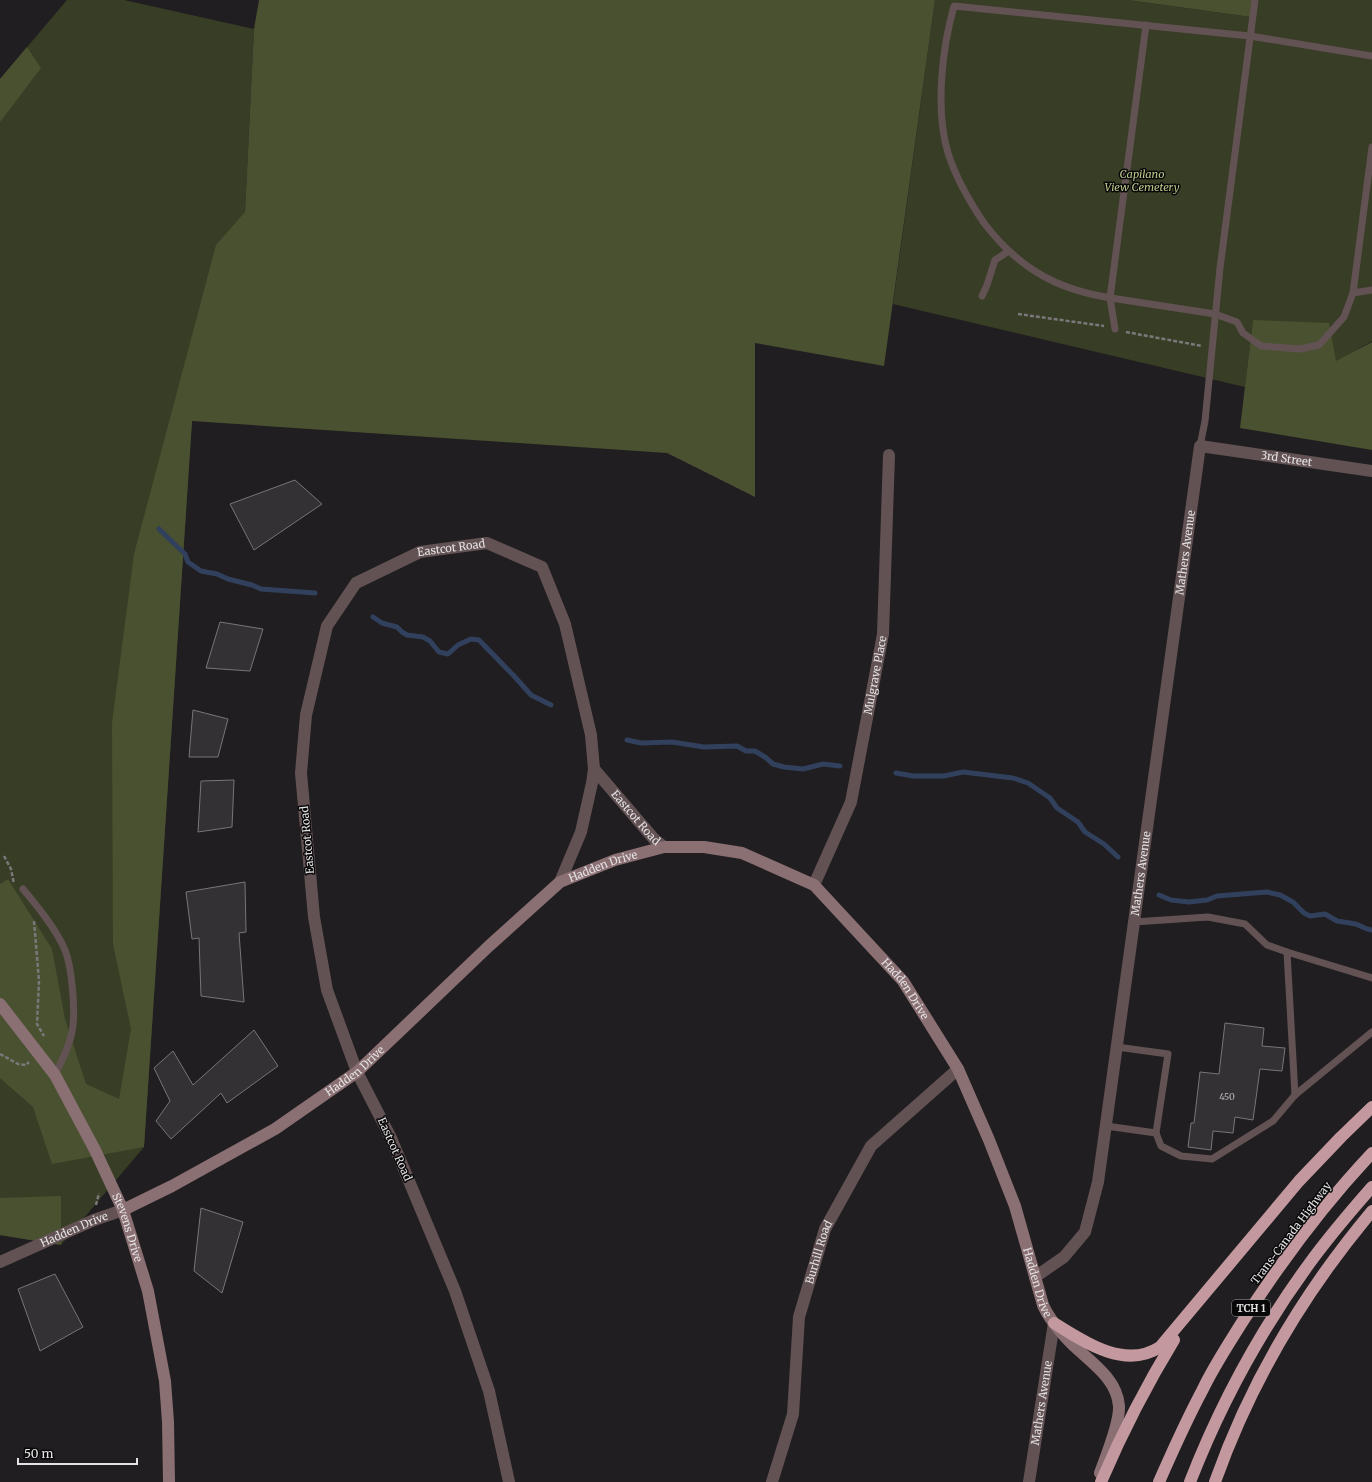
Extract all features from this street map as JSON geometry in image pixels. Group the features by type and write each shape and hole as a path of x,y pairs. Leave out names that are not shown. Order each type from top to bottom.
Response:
{"highway":[{"path":"1054,1324 1082,1341 1096,1347 1127,1356 1138,1356 1151,1353 1160,1347 1299,1181 1340,1137 1372,1107"},
{"name":"Trans-Canada Highway","path":"1159,1482 1203,1387 1260,1295 1290,1250 1328,1203 1372,1153"},
{"name":"TCH 1","path":"1190,1482 1204,1447 1225,1402 1251,1354 1279,1308 1309,1264 1345,1218 1372,1187"},
{"path":"1215,1482 1223,1459 1243,1413 1293,1320 1323,1275 1372,1211"},
{"path":"1101,1482 1139,1401 1157,1367 1180,1330 1205,1295"}],"street":[{"name":"3rd Street","path":"1200,446 1372,471"},
{"name":"Mathers Avenue","path":"1035,1277 1064,1257 1085,1232 1098,1182 1200,446"},
{"name":"Mulgrave Place","path":"814,885 851,802 884,634 889,455"},
{"name":"Eastcot Road","path":"509,1482 489,1391 455,1291 392,1138 357,1072 327,990 314,917 302,773 306,715 327,626 356,583 420,552 487,544 542,567 565,624 590,735 594,769 581,832 560,882"},
{"name":"Eastcot Road","path":"594,769 654,839 664,847"},
{"name":"Hadden Drive","path":"0,1262 94,1220 123,1210 172,1186 275,1129 357,1072 489,946 560,882 615,860 664,847 704,848 742,853 814,885 902,981 958,1069 989,1140 1014,1206 1043,1305 1048,1316 1073,1345 1111,1382 1116,1394 1119,1406 1117,1420 1097,1482"},
{"name":"Stevens Drive","path":"0,1004 55,1075 95,1150 123,1210 148,1291 165,1381 168,1422 169,1482"},
{"name":"Burhill Road","path":"772,1482 793,1414 799,1317 825,1229 871,1146 958,1069"},
{"name":"Mathers Avenue","path":"1029,1482 1054,1324"}],"lane":[{"path":"1200,446 1205,421 1220,268 1255,0"},
{"path":"1372,56 1250,36 954,6 948,28 942,70 943,121 948,152 971,205 989,230 1009,251 1030,269 1056,282 1085,293 1215,314 1237,322 1243,333 1260,346 1300,349 1319,345 1344,317 1353,293 1371,168 1372,147"},
{"path":"1115,329 1110,298 1146,25"},
{"path":"982,296 995,260 1009,251"},
{"path":"1353,293 1372,290"},
{"path":"20,890 58,936 66,952 70,970 72,1032 64,1057 55,1075"},
{"path":"1134,922 1208,917 1238,922 1245,924 1268,945 1372,978"},
{"path":"1287,952 1295,1095"},
{"path":"1117,1047 1168,1054 1156,1133 1162,1146 1181,1156 1212,1159 1273,1121 1295,1095 1372,1032"},
{"path":"1106,1126 1156,1133"}],"path":[{"path":"1018,314 1097,325 1212,348"},
{"path":"4,856 20,890"},
{"path":"34,916 39,981 37,1024 43,1033 44,1038"},
{"path":"0,1054 18,1064 26,1065 31,1060"}],"green space":[{"path":"67,0 124,0 254,29 245,212 192,421 144,1147 61,1245 0,1235 0,79"},
{"path":"259,0 935,0 884,366 755,343 755,497 667,453 192,421 144,1147 52,1164 33,1107 0,1078 0,884 8,879 52,949 65,1019 86,1084 119,1099 131,1029 113,944 112,723 134,554 216,245 245,212 254,29"},
{"name":"Capilano View Cemetery","path":"935,0 1128,0 1251,17 1254,0 1372,0 1372,341 1336,362 1253,320 1245,387 893,304"},
{"path":"1128,0 1254,0 1251,17"},
{"path":"27,47 41,68 0,122 0,79"},
{"path":"1253,320 1329,323 1336,361 1372,342 1372,450 1240,428"},
{"path":"61,1196 61,1245 0,1235 0,1198"}],"building":[{"path":"295,480 322,504 254,550 230,504"},
{"path":"220,622 263,629 250,671 206,668"},
{"path":"193,710 228,719 218,757 189,757"},
{"path":"234,780 232,827 198,832 201,781"},
{"path":"245,882 246,932 239,933 244,1002 201,996 199,938 192,939 186,892"},
{"path":"1225,1023 1264,1028 1262,1046 1285,1048 1282,1071 1260,1069 1253,1120 1235,1117 1233,1133 1213,1131 1211,1150 1188,1147 1191,1123 1194,1123 1200,1072 1219,1074"},
{"path":"254,1030 278,1066 227,1103 221,1093 171,1139 156,1121 170,1101 154,1068 173,1051 193,1085"},
{"path":"201,1208 243,1222 222,1293 194,1271"},
{"path":"55,1274 83,1327 40,1351 18,1289"}],"waterway":[{"path":"159,529 185,554 188,562 201,571 217,574 261,589 315,593"},
{"path":"373,617 382,623 397,627 407,635 423,637 430,641 439,652 448,654 458,645 471,639 479,640 531,695 551,705"},
{"path":"627,740 641,743 672,742 704,747 737,746 746,751 755,751 773,764 784,767 803,769 823,764 840,766"},
{"path":"896,773 913,776 944,776 963,772 1013,778 1028,783 1050,798 1057,808 1078,822 1085,832 1104,844 1118,857"},
{"path":"1159,895 1171,900 1189,902 1207,900 1217,896 1267,892 1280,895 1293,902 1304,913 1310,916 1325,914 1337,921 1356,924 1372,930"}]}
